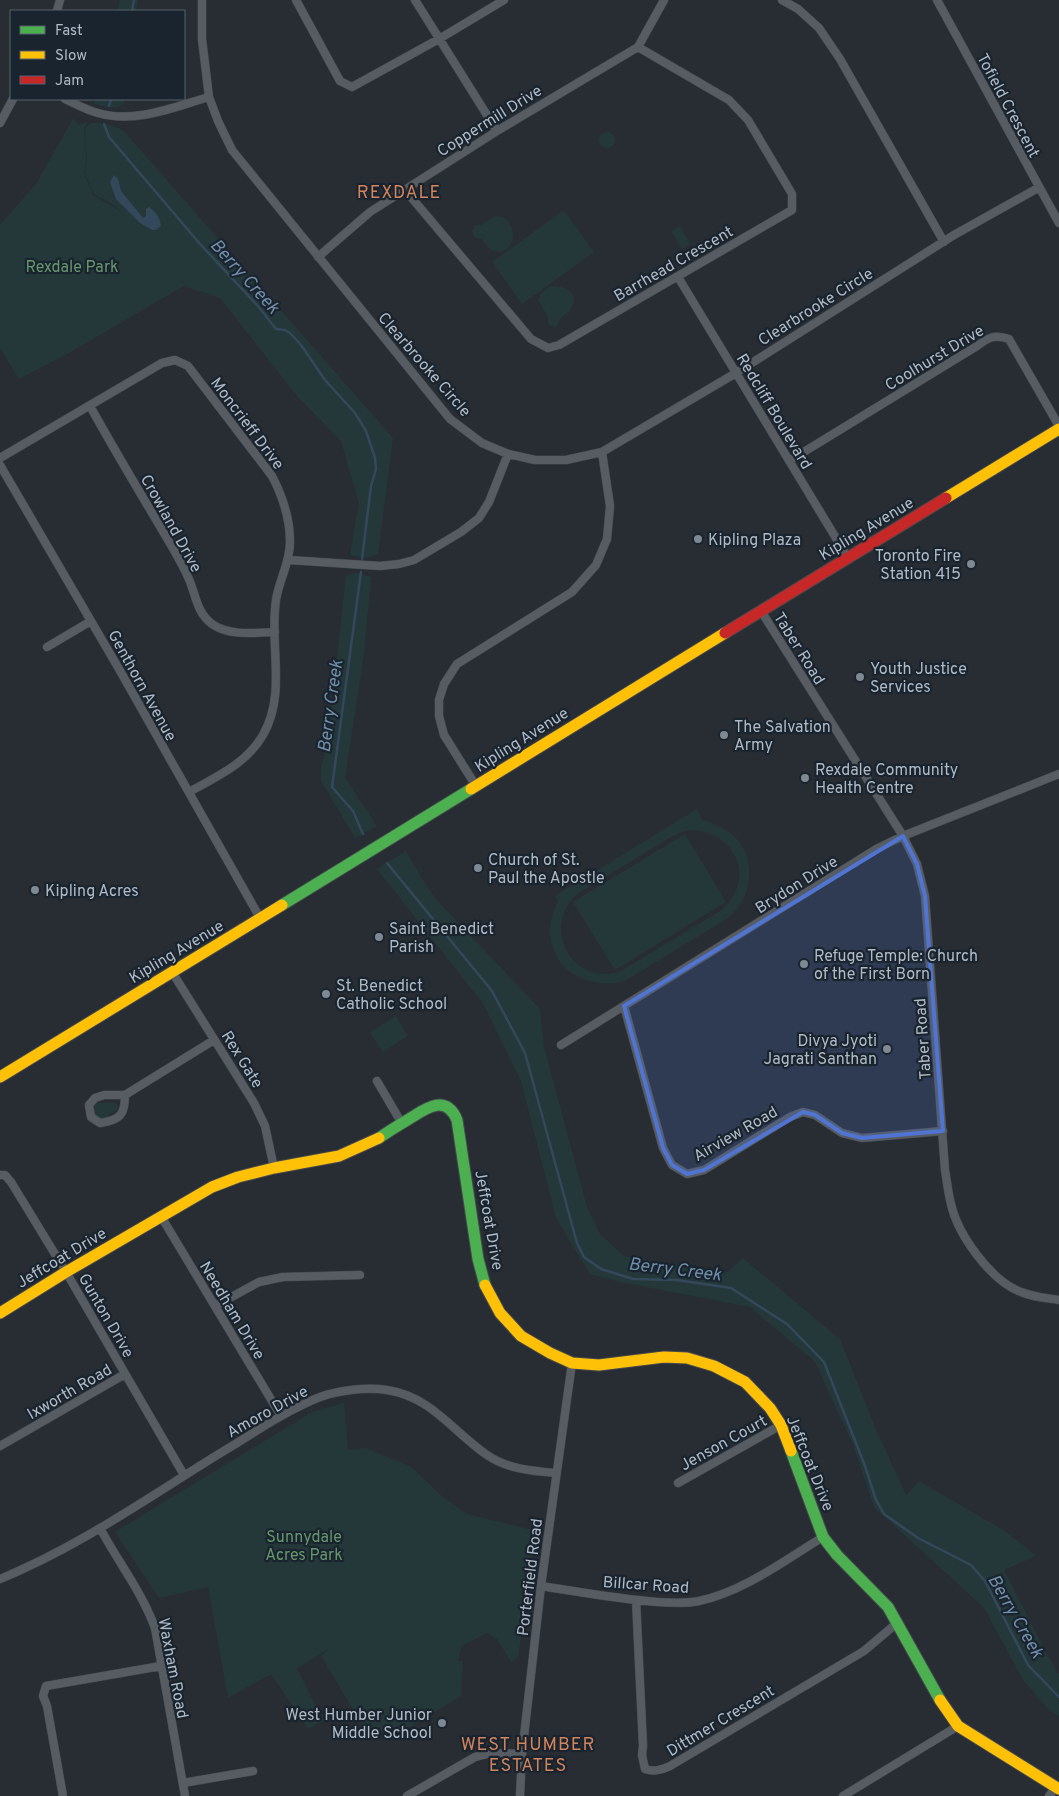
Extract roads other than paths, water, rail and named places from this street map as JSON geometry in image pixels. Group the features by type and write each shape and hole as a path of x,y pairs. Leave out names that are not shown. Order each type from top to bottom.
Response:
{"street":[{"name":"Clearbrooke Circle","path":"202,0 202,39 209,97 232,150 450,419 482,443 508,454 535,460 566,460 602,452 736,373 944,242 1038,188"},
{"path":"296,0 340,81 352,87 439,39 504,0"},
{"path":"415,0 497,131"},
{"path":"638,47 664,0"},
{"path":"782,0 798,9 819,28 840,59 944,242"},
{"name":"Tofield Crescent","path":"937,0 1038,188 1059,223"},
{"name":"Coppermill Drive","path":"318,257 370,212 497,131 638,47"},
{"name":"Barrhead Crescent","path":"405,190 531,339 548,348 559,345 792,210 792,194 748,120 729,100 638,47"},
{"path":"67,100 100,114 128,116 167,110 209,97"},
{"path":"0,123 12,100"},
{"name":"Redcliff Boulevard","path":"678,277 848,558"},
{"name":"Coolhurst Drive","path":"789,461 994,336 1009,338 1059,427"},
{"name":"Moncrieff Drive","path":"0,458 162,363 175,360 188,366 272,476 280,491 289,523 290,542 289,560 276,599 275,702 263,735 245,758 233,768 189,792"},
{"name":"Crowland Drive","path":"90,406 176,553 189,578 202,614 210,623 221,629 234,632 275,632"},
{"name":"Kipling Avenue","path":"0,1077 1059,427"},
{"path":"476,786 444,735 439,716 439,700 444,684 457,664 572,592 596,565 607,538 610,506 602,452"},
{"path":"289,560 380,566 414,560 461,532 478,518 488,502 508,454"},
{"name":"Genthorn Avenue","path":"0,465 260,918"},
{"name":"Taber Road","path":"761,611 903,836 917,864 925,896 945,1170 951,1206 966,1240 988,1270 1019,1292 1059,1300"},
{"path":"47,647 91,621"},
{"name":"Brydon Drive","path":"561,1045 878,848 903,836 1059,774"},
{"name":"Rex Gate","path":"172,972 258,1111 265,1126 274,1168"},
{"name":"Airview Road","path":"624,1006 664,1148 672,1165 687,1174 704,1170 790,1117 802,1112 816,1115 842,1133 862,1138 942,1130"},
{"path":"125,1095 125,1109 120,1116 100,1123 91,1117 89,1105 95,1098 104,1095 125,1095 214,1040"},
{"path":"377,1081 402,1122"},
{"name":"Jeffcoat Drive","path":"0,1313 66,1272 212,1188 238,1177 339,1156 378,1138 433,1105 445,1106 454,1113 457,1120 478,1259 488,1292 500,1313 521,1336 540,1349 572,1362 614,1364 664,1357 687,1358 704,1362 729,1372 745,1382 770,1408 781,1425 823,1537 837,1555 888,1607 944,1706 958,1726 1055,1791"},
{"name":"Gunton Drive","path":"0,1175 5,1175 12,1182 184,1475"},
{"name":"Needham Drive","path":"162,1218 281,1416"},
{"path":"215,1306 259,1282 283,1277 360,1274"},
{"name":"Porterfield Road","path":"520,1796 522,1754 541,1586 572,1362"},
{"name":"Ixworth Road","path":"0,1446 126,1374"},
{"name":"Amoro Drive","path":"0,1579 29,1567 100,1528 281,1416 336,1392 385,1390 413,1397 425,1403 488,1456 518,1468 556,1474"},
{"name":"Jenson Court","path":"678,1483 781,1425"},
{"name":"Waxham Road","path":"100,1528 149,1612 155,1628 185,1796"},
{"name":"Billcar Road","path":"541,1586 636,1600 683,1603 699,1602 740,1586 823,1537"},
{"name":"Dittmer Crescent","path":"636,1600 642,1755 645,1769 652,1771 670,1766 855,1656 882,1638 897,1623"},
{"path":"63,1796 47,1706 43,1696 46,1686 161,1666"},
{"path":"843,1796 958,1726"},
{"path":"407,1796 475,1757 491,1753 522,1754"},
{"path":"183,1783 253,1770"}],"water":[{"path":"114,175 118,179 121,191 143,218 146,216 146,209 149,207 157,215 161,226 156,230 152,230 140,223 116,199 110,182"}],"waterway":[{"name":"Berry Creek","path":"132,10 134,0"},
{"name":"Berry Creek","path":"109,106 111,100"},
{"name":"Berry Creek","path":"104,124 109,137 200,244 258,306 276,329 285,330 290,333 301,345 325,380 355,413 366,431 375,458 376,469 371,486 362,559"},
{"name":"Berry Creek","path":"361,572 332,787 353,811 363,834"},
{"name":"Berry Creek","path":"387,863 492,991 525,1053 577,1243 584,1257 601,1269 633,1279 677,1280 731,1288 787,1324 824,1362 865,1466 876,1500 884,1514 918,1538 971,1565 985,1581 1028,1665 1059,1697"}],"place":[{"name":"Kipling Plaza","path":"698,539"},
{"name":"Toronto Fire Station 415","path":"971,564"},
{"name":"Youth Justice Services","path":"860,677"},
{"name":"The Salvation Army","path":"724,735"},
{"name":"Rexdale Community Health Centre","path":"805,778"},
{"name":"Church of St. Paul the Apostle","path":"478,868"},
{"name":"Kipling Acres","path":"35,890"},
{"name":"Saint Benedict Parish","path":"379,937"},
{"name":"Refuge Temple: Church of the First Born","path":"804,964"},
{"name":"St. Benedict Catholic School","path":"326,994"},
{"name":"Divya Jyoti Jagrati Santhan","path":"887,1049"},
{"name":"West Humber Junior Middle School","path":"442,1723"}],"district":[{"name":"REXDALE","path":"399,192"},
{"name":"WEST HUMBER ESTATES","path":"528,1754"}],"park label":[{"name":"Rexdale Park","path":"72,266"},
{"name":"Sunnydale Acres Park","path":"304,1545"}]}
